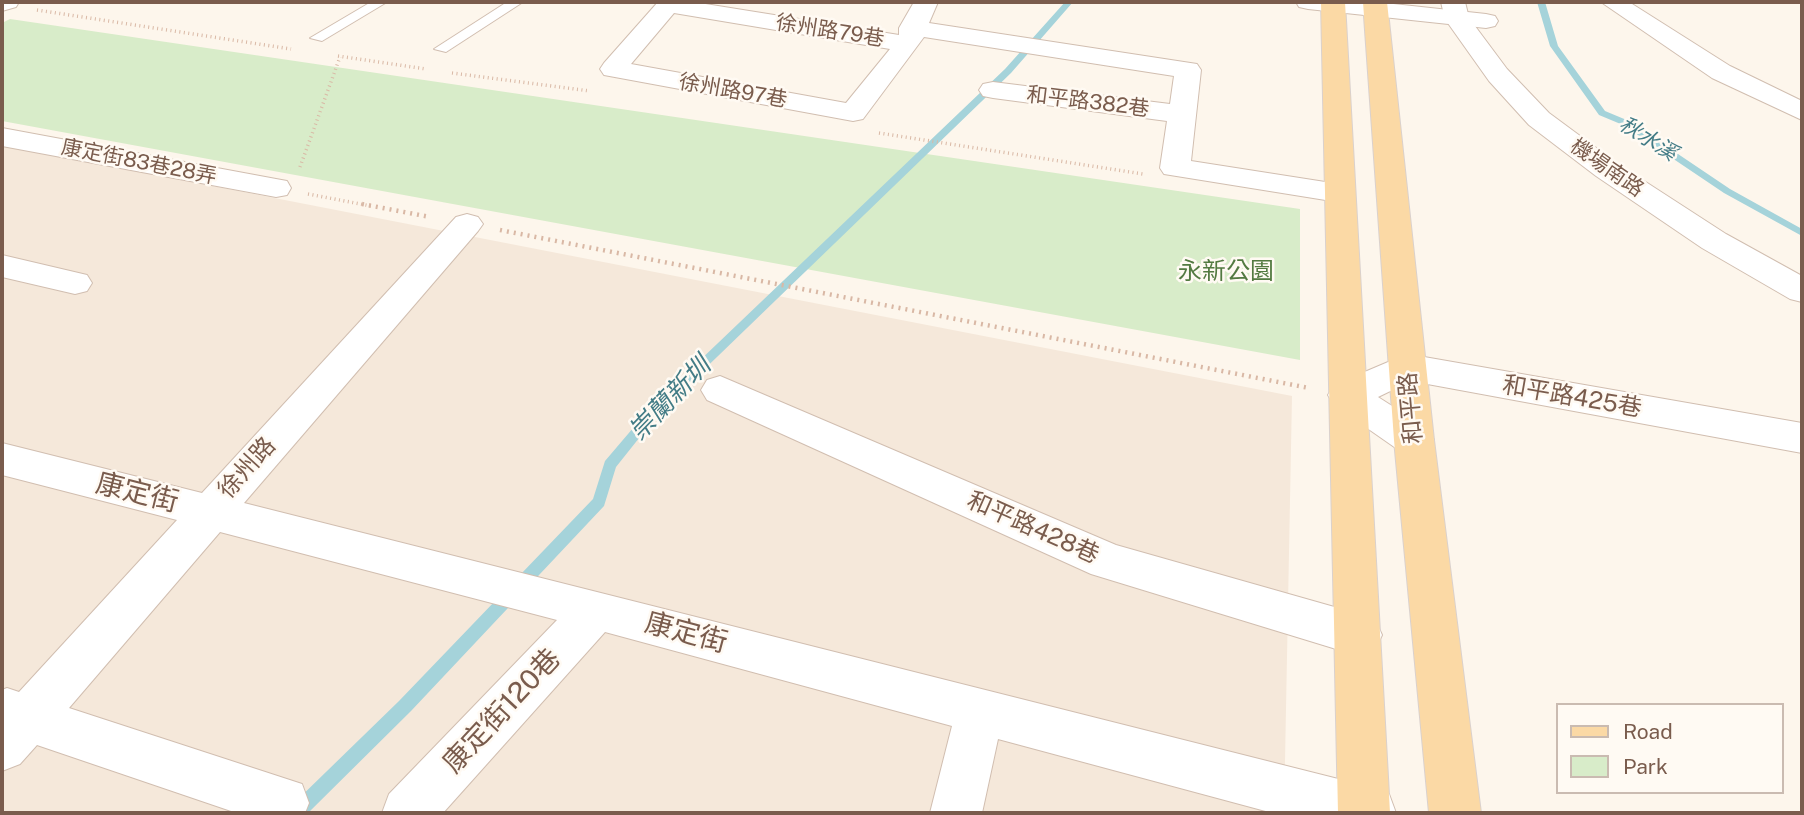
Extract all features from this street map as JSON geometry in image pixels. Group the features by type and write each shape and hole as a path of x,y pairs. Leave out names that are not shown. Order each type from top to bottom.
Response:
{"main road":[{"path":"1324,3 1338,192 1366,813"},
{"name":"和平路","path":"1375,6 1414,440 1455,813"}],"street":[{"path":"2,5 7,2"},
{"path":"910,36 926,2"},
{"path":"1613,2 1721,72 1802,112"},
{"name":"徐州路79巷","path":"670,3 910,36 1017,44 1188,70 1182,114"},
{"name":"徐州路97巷","path":"670,3 613,69 853,113 910,36"},
{"path":"1324,3 1469,11"},
{"name":"機場南路","path":"1469,11 1570,114 1717,217 1802,263"},
{"name":"機場南路","path":"1469,11 1498,75 1539,119 1606,170 1714,242 1802,291"},
{"name":"和平路382巷","path":"993,90 1182,114"},
{"path":"1182,114 1175,168 1338,192"},
{"name":"康定街83巷28弄","path":"2,137 284,189"},
{"name":"徐州路","path":"10,724 209,511 467,224"},
{"path":"2,266 75,283"},
{"path":"1347,395 1407,367"},
{"name":"和平路425巷","path":"1407,367 1802,438"},
{"name":"和平路428巷","path":"720,390 1107,561 1359,635"},
{"path":"1347,395 1414,440"},
{"name":"康定街","path":"2,459 516,589 1366,813"},
{"name":"康定街120巷","path":"408,813 596,610"},
{"path":"956,813 980,710"},
{"path":"10,724 283,803"}],"lane":[{"path":"317,38 380,2"},
{"path":"440,49 516,2"}],"path":[{"path":"340,57 284,189 802,287 1347,395"},
{"path":"913,138 949,144"}],"shaded area":[{"path":"2,145 1292,396 1284,813 2,813"}],"green space":[{"name":"永新公園","path":"10,19 1300,209 1300,360 2,121 2,23"}],"waterway":[{"name":"崇蘭新圳","path":"296,813 405,706 599,502 610,465 655,410 1008,71 1069,2"},
{"name":"秋水溪","path":"1541,2 1554,46 1602,113 1626,123 1727,191 1802,233"}]}
